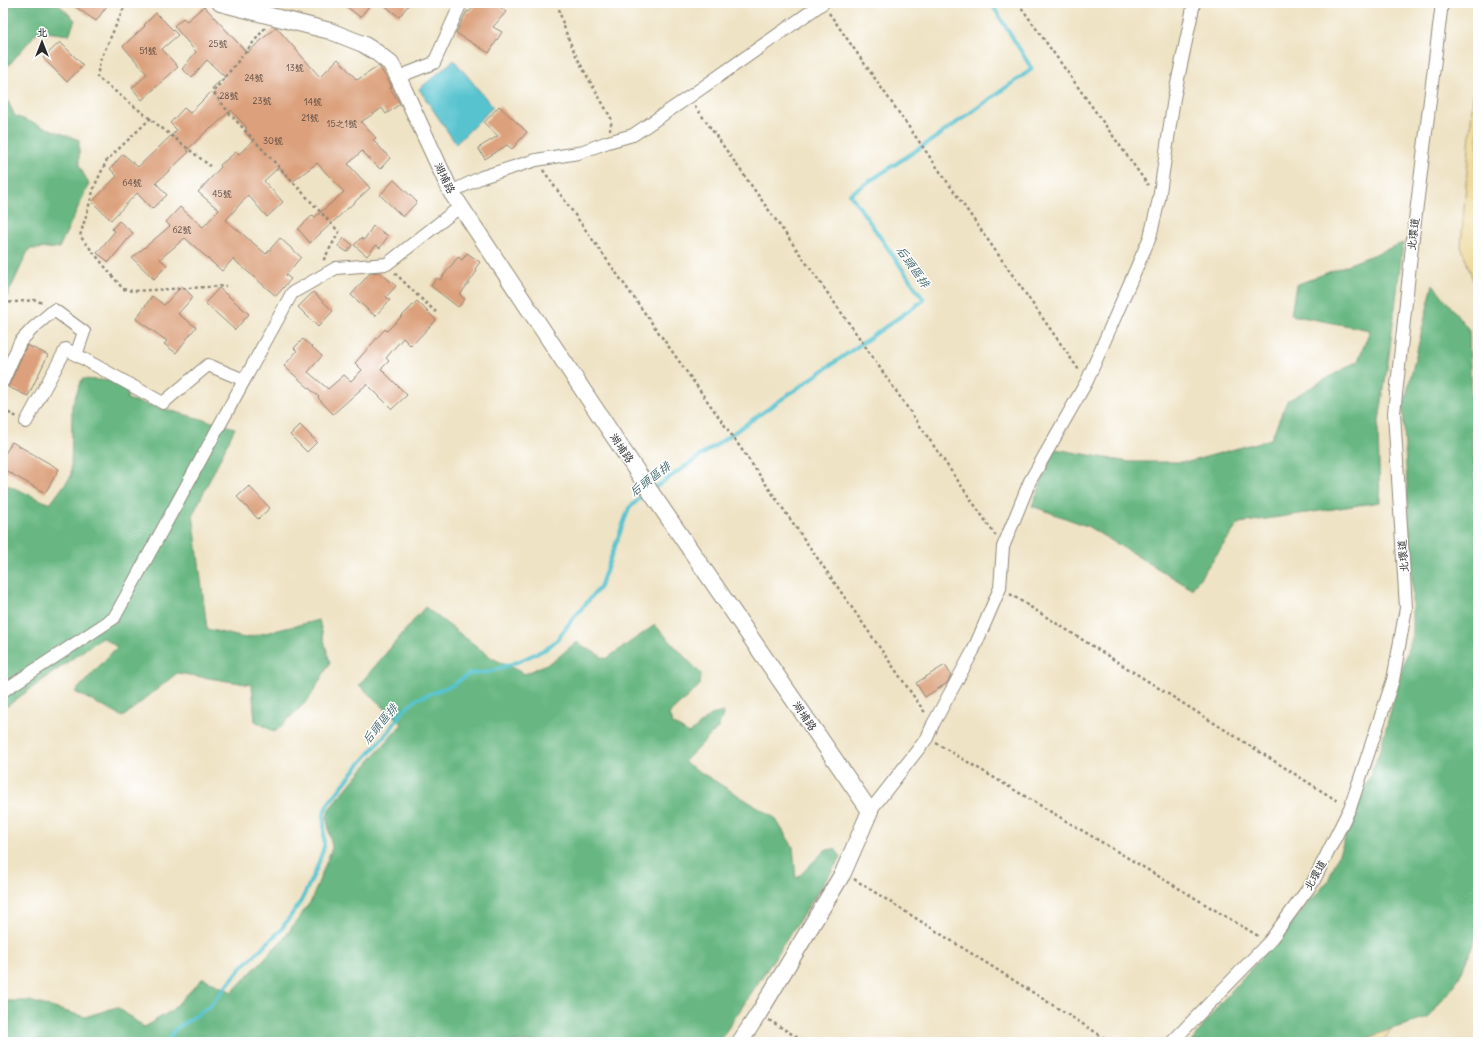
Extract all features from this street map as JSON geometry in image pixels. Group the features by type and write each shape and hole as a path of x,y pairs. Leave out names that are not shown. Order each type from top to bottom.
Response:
{"main road":[{"name":"湖埔路","path":"220,3 330,31 362,44 376,52 391,64 451,192 648,488 870,811"},
{"path":"740,1042 843,873 870,811"}],"street":[{"path":"398,77 434,63 461,3"},
{"path":"451,192 482,177 536,160 578,153 633,135 822,3"},
{"path":"870,811 927,738 972,651 1000,588 1003,547 1030,481 1087,381 1150,237 1159,199 1174,98 1194,3"},
{"name":"北環道","path":"1172,1042 1268,942 1313,882 1350,808 1393,680 1406,608 1394,413 1413,237 1442,3"},
{"path":"3,691 114,618 292,293 336,268 387,264 461,206"},
{"path":"3,381 20,342 33,328 54,310 84,332 76,355"},
{"path":"26,422 66,349 162,403 208,365 244,380"}],"path":[{"path":"126,3 100,61 97,77 151,118 210,166"},
{"path":"558,3 560,16 571,46 612,120 608,142"},
{"path":"822,3 1087,381"},
{"path":"1018,3 1159,199"},
{"path":"273,17 214,92 230,114 338,232 313,281"},
{"path":"689,97 866,347 1003,547"},
{"path":"151,118 107,160 95,185 80,236 122,289 133,291 226,286"},
{"path":"536,160 727,428 933,724"},
{"path":"387,264 436,312"},
{"path":"3,303 36,300 54,310"},
{"path":"1000,588 1350,808"},
{"path":"927,738 1268,942"},
{"path":"843,873 1111,1042"},
{"path":"759,1013 805,1042"}],"green space":[{"path":"3,3 57,3 75,20 69,35 38,31 3,72"},
{"path":"3,91 15,116 79,140 79,165 89,184 59,248 29,249 3,305"},
{"path":"1403,243 1389,356 1378,428 1380,502 1239,523 1192,589 1087,526 1032,506 1055,449 1129,462 1188,462 1271,439 1287,401 1358,361 1370,330 1291,315 1296,285"},
{"path":"1433,284 1469,330 1472,433 1478,508 1478,933 1459,978 1428,1018 1391,1029 1360,1042 1191,1042 1219,1005 1328,881 1379,753 1412,634 1412,583 1403,409"},
{"path":"82,379 132,382 127,399 235,428 193,514 207,629 245,638 319,620 330,663 309,699 275,732 255,721 252,685 177,673 123,717 75,692 117,647 102,637 3,709 3,533 7,526 3,524 3,483 50,504 71,476 72,405"},
{"path":"425,607 492,658 525,674 555,660 576,642 606,659 655,625 701,674 700,685 669,714 672,723 689,734 711,715 724,712 718,728 684,762 775,818 793,847 796,879 825,850 835,849 841,857 719,1042 3,1042 3,1001 30,1001 85,1017 117,1007 144,1027 171,1011 203,978 232,992 285,937 311,901 332,848 327,818 329,809 402,724 359,685"}],"sand":[{"path":"1475,72 1478,72 1478,294 1461,246"},
{"path":"1391,1029 1383,1042 1360,1042"}],"water":[{"path":"454,60 493,107 456,144 419,89"}],"building":[{"path":"70,3 109,3 96,21"},
{"path":"342,3 372,3 360,17"},
{"path":"382,3 410,3 399,17"},
{"path":"477,3 495,3 506,12 493,27 502,32 489,53 456,33 467,11 469,12"},
{"path":"204,6 247,53 276,27 320,77 338,59 357,80 379,66 392,87 390,88 400,104 386,114 382,108 361,122 376,138 373,140 390,158 380,169 362,151 348,164 370,188 310,243 298,229 313,215 315,217 344,192 317,163 292,182 279,167 264,181 283,202 267,217 248,195 226,220 266,254 280,238 301,257 286,275 291,279 276,296 233,259 222,271 185,238 160,259 167,265 154,279 132,258 170,226 166,222 180,207 203,227 219,210 198,192 221,167 220,165 236,152 239,154 253,141 244,131 247,128 231,110 187,150 189,152 156,183 167,195 152,209 137,193 111,220 92,202 117,176 110,169 123,154 138,167 177,130 170,123 184,108 190,113 213,90 212,88 225,77 207,60 192,77 182,69 196,52 174,26 183,18 187,21"},
{"path":"156,13 178,35 162,49 178,67 142,100 132,88 147,74 123,46 145,26 144,25"},
{"path":"60,42 83,65 67,82 43,58"},
{"path":"499,106 527,132 512,149 507,145 485,159 478,148 498,136 484,123"},
{"path":"394,180 417,202 403,217 380,195"},
{"path":"119,221 133,233 109,262 97,253 115,231 112,229"},
{"path":"373,226 388,236 380,248 376,245 367,256 354,245 361,238 364,240"},
{"path":"344,238 353,245 347,252 338,246"},
{"path":"467,253 480,262 475,269 477,271 460,295 465,299 458,307 431,286 437,278 440,280 458,257 462,260"},
{"path":"379,272 396,286 386,297 390,300 375,316 351,295 370,273"},
{"path":"182,286 193,297 178,314 196,327 176,353 164,344 167,341 136,319 152,296 164,305"},
{"path":"219,288 249,314 235,330 205,303"},
{"path":"313,292 333,311 318,327 298,307"},
{"path":"417,301 436,320 411,346 403,338 386,358 389,361 381,369 407,395 392,409 367,384 333,414 318,398 319,397 284,366 297,351 294,348 303,339 322,356 308,372 328,389 344,375 351,381 362,370 355,363 385,329 387,331"},
{"path":"27,345 48,355 28,396 8,387"},
{"path":"300,425 317,442 307,452 290,435"},
{"path":"12,442 59,469 45,493 3,469 3,457"},
{"path":"249,486 270,508 258,519 237,497"},
{"path":"945,665 951,675 947,683 925,697 916,683"}],"waterway":[{"name":"后頭區排","path":"653,489 924,300 850,194 935,138 1032,69 991,3"},
{"name":"后頭區排","path":"166,1042 177,1028 210,1006 241,968 280,931 301,901 316,870 324,847 324,813 327,805 358,766 389,731 402,712 417,699 453,685 469,674 490,672 517,662 546,649 557,640 600,587 629,508 647,492"}]}
